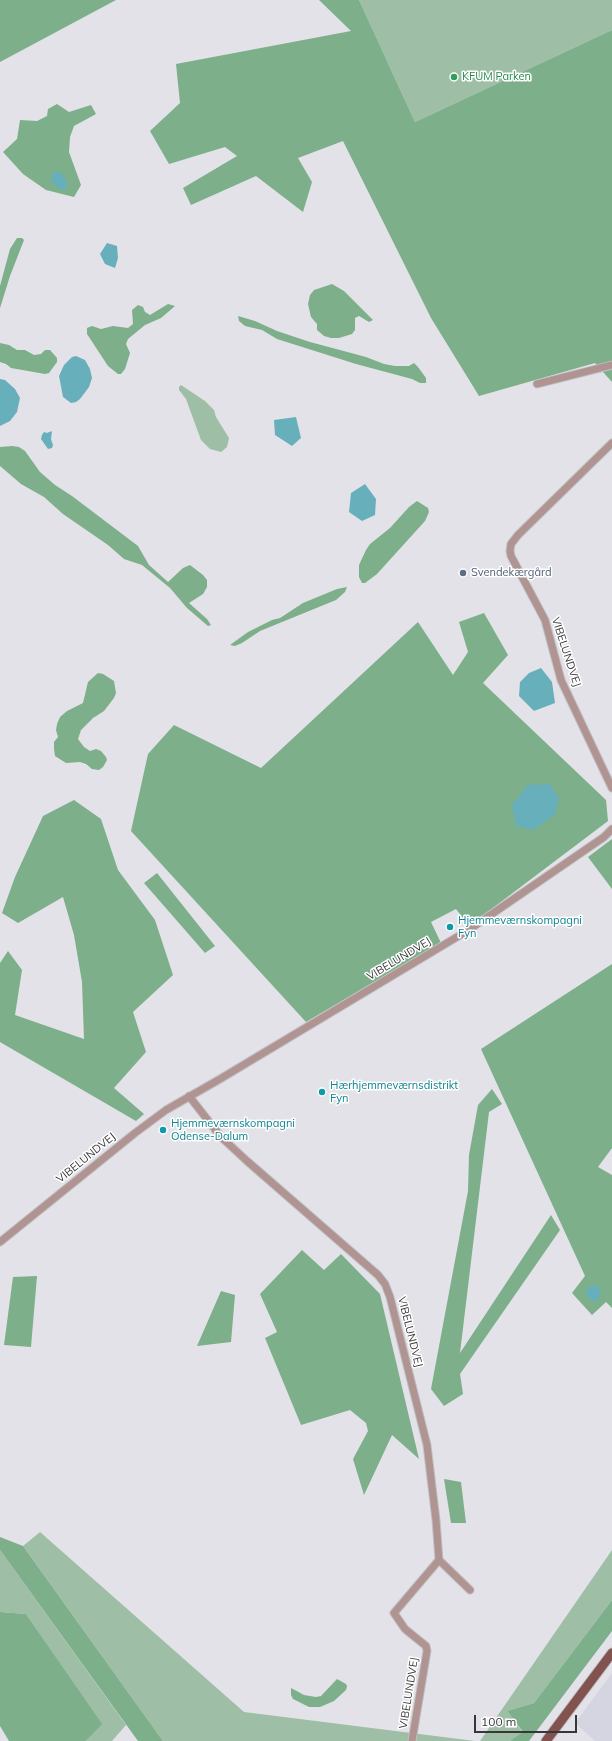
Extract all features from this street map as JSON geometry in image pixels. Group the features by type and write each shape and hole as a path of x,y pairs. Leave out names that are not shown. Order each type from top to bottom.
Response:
{"main road":[{"path":"546,1741 612,1653"}],"street":[{"path":"537,384 612,365"},
{"name":"VIBELUNDVEJ","path":"612,442 510,544 511,556 545,620 561,680 612,788"},
{"name":"VIBELUNDVEJ","path":"0,1242 135,1133 166,1110 467,931 604,837 612,829"},
{"name":"VIBELUNDVEJ","path":"189,1096 221,1137 374,1271 385,1284 390,1297 427,1445 439,1560 394,1612 405,1629 426,1646 427,1651 412,1741"},
{"path":"439,1560 470,1590"}],"shaded area":[{"path":"612,1673 612,1741 595,1741 575,1723"}],"green space":[{"path":"0,0 116,0 0,62"},
{"path":"319,0 359,0 415,122 612,30 612,382 595,363 479,396 431,318 343,141 298,158 312,182 303,212 256,176 191,205 183,188 237,156 225,147 169,164 150,131 180,103 176,64 351,31"},
{"name":"KFUM Parken","path":"359,0 612,0 612,30 415,122"},
{"path":"57,104 69,112 91,105 96,114 74,126 70,137 69,152 81,185 74,197 46,190 23,174 3,152 17,139 20,120 37,121 47,116 48,109"},
{"path":"17,238 22,238 24,240 10,276 0,308 0,286 10,249"},
{"path":"332,284 344,291 373,320 369,322 359,316 355,318 355,330 352,334 339,338 324,336 317,330 317,324 311,317 308,304 310,295 314,290"},
{"path":"168,304 175,306 161,318 145,325 128,339 126,344 130,353 125,369 121,374 118,374 108,366 87,334 87,328 92,326 101,329 113,326 128,328 133,324 132,310 138,305 143,307 145,312 150,315"},
{"path":"238,316 310,342 366,357 384,364 409,366 414,363 426,378 426,383 420,383 412,379 356,364 277,339 262,330 245,326 239,321"},
{"path":"0,343 9,345 17,350 25,350 34,355 41,354 45,350 50,350 57,358 57,362 49,373 45,374 11,368 0,362"},
{"path":"181,385 205,401 214,410 216,417 229,438 227,447 221,452 210,449 201,440 186,399 179,390"},
{"path":"0,447 19,447 25,451 40,472 55,485 72,496 138,546 149,565 168,582 183,568 190,565 203,575 207,580 207,587 203,594 189,603 207,619 211,625 208,626 187,608 170,588 142,565 124,559 108,545 63,514 44,497 21,484 0,466"},
{"path":"417,501 428,508 429,512 425,521 377,574 365,583 362,583 359,577 359,565 370,544 390,528 409,507"},
{"path":"347,587 345,592 336,600 260,631 235,646 230,645 248,632 272,620 280,618 303,603 337,589"},
{"path":"484,613 508,655 483,683 606,800 608,821 469,926 456,909 431,922 441,943 306,1022 131,831 148,754 174,725 261,768 418,622 453,675 468,652 459,622"},
{"path":"98,673 103,674 114,681 116,693 104,711 93,718 81,730 78,739 84,747 90,751 96,749 101,751 106,757 107,760 103,767 99,770 92,769 86,764 80,762 66,763 55,756 54,749 54,742 58,737 56,730 60,717 67,711 83,703 88,682"},
{"path":"74,800 101,819 118,870 155,920 173,975 133,1012 146,1052 114,1088 144,1114 136,1121 0,1042 0,963 8,951 22,970 15,1015 84,1039 82,982 74,935 63,897 18,923 2,913 15,877 43,816"},
{"path":"612,839 612,889 588,857"},
{"path":"157,873 215,946 205,953 144,883"},
{"path":"612,964 612,1148 598,1167 612,1175 612,1308 606,1302 592,1315 572,1293 585,1276 481,1049"},
{"path":"492,1089 502,1104 489,1112 460,1353 551,1215 560,1230 460,1374 463,1394 444,1406 431,1389 468,1191 469,1155 478,1105"},
{"path":"302,1250 324,1270 341,1254 380,1294 419,1459 392,1435 364,1495 353,1459 368,1431 366,1423 350,1410 301,1425 265,1338 277,1332 260,1294"},
{"path":"37,1276 31,1347 4,1345 13,1277"},
{"path":"221,1291 235,1295 231,1342 197,1346"},
{"path":"444,1479 461,1482 466,1523 451,1523"},
{"path":"40,1532 244,1712 475,1741 163,1741 23,1546"},
{"path":"0,1537 23,1546 163,1741 138,1741 0,1550"},
{"path":"0,1550 126,1725 112,1741 86,1741 101,1724 26,1614 0,1612"},
{"path":"612,1550 612,1600 534,1703 507,1711 523,1733 510,1741 480,1741"},
{"path":"612,1600 612,1631 529,1741 510,1741 523,1732 507,1711 534,1703"},
{"path":"0,1612 26,1614 102,1724 86,1741 9,1741 0,1726"},
{"path":"337,1679 346,1684 346,1690 334,1701 320,1707 309,1707 293,1699 291,1695 291,1688 304,1695 316,1697 321,1696"}],"water":[{"path":"56,171 60,172 66,179 67,183 65,190 61,190 51,181 53,173"},
{"path":"107,243 117,246 118,258 115,268 105,264 100,254"},
{"path":"76,356 85,360 90,369 92,378 89,387 80,399 71,403 63,397 59,376 64,365 72,357"},
{"path":"0,379 5,380 15,389 20,398 17,412 10,421 0,426"},
{"path":"296,417 301,438 292,446 275,435 274,420"},
{"path":"52,431 51,439 53,445 52,448 48,449 41,439 44,432 47,433"},
{"path":"365,484 376,499 375,515 362,521 349,512 351,493"},
{"path":"541,668 552,682 555,703 534,711 519,696 520,682 529,673"},
{"path":"550,784 559,798 555,814 534,830 516,826 512,805 528,785"},
{"path":"594,1285 600,1288 600,1296 597,1301 586,1296 586,1292 589,1287"}],"place":[{"name":"KFUM Parken","path":"454,77"},
{"name":"Svendekærgård","path":"463,573"},
{"name":"Hjemmeværnskompagni Fyn","path":"450,927"},
{"name":"Hærhjemmeværnsdistrikt Fyn","path":"322,1092"},
{"name":"Hjemmeværnskompagni Odense-Dalum","path":"163,1130"}]}
